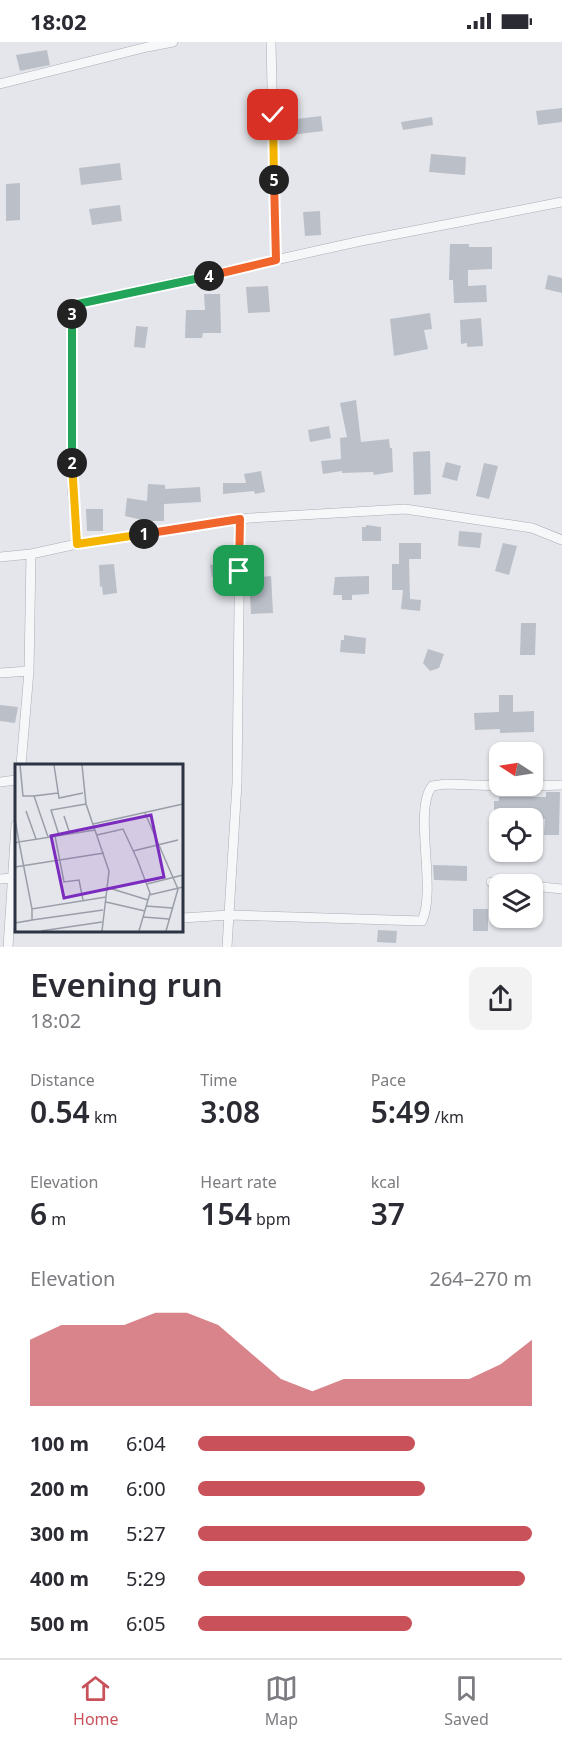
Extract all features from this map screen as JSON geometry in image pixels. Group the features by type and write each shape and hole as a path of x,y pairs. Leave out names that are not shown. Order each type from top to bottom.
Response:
{"street":[{"path":"0,84 173,42"},
{"path":"271,42 276,260"},
{"path":"77,544 72,486 73,305 361,241 562,202"},
{"path":"0,556 31,554 77,544 240,519 405,509 532,528 561,537"},
{"path":"227,947 237,783 240,519"},
{"path":"21,764 29,671 31,554"},
{"path":"0,673 29,671"},
{"path":"0,782 15,780"},
{"path":"183,918 229,915 422,921 426,893 427,791 432,786 446,784 489,786"},
{"path":"543,786 562,785"},
{"path":"8,947 13,910 12,878 15,838"},
{"path":"0,879 12,878"},
{"path":"543,887 562,889"}],"building":[{"path":"47,50 50,65 20,71 16,55"},
{"path":"562,108 562,122 538,125 536,111"},
{"path":"321,116 323,131 291,135 289,120"},
{"path":"432,117 433,125 403,130 401,122"},
{"path":"431,154 466,157 465,175 429,172"},
{"path":"120,163 122,180 81,185 79,168"},
{"path":"20,183 20,220 6,221 6,184"},
{"path":"120,205 122,221 92,225 89,209"},
{"path":"320,211 321,235 305,236 303,212"},
{"path":"450,244 492,247 492,269 468,270 468,286 486,285 487,302 454,303 453,280 449,280"},
{"path":"548,275 562,278 562,293 545,289"},
{"path":"268,286 270,312 248,313 246,287"},
{"path":"204,294 220,294 221,333 203,333 202,338 185,338 186,310 205,310"},
{"path":"430,313 432,329 424,330 428,349 394,356 390,319"},
{"path":"481,318 483,346 467,347 467,343 461,344 460,320"},
{"path":"136,326 148,327 145,348 134,347"},
{"path":"356,400 361,442 389,439 390,448 392,448 393,472 374,475 373,472 342,473 342,471 323,474 321,461 341,459 340,438 347,437 340,403"},
{"path":"329,426 331,438 310,442 308,430"},
{"path":"430,451 431,494 414,495 413,452"},
{"path":"446,462 461,466 457,481 442,477"},
{"path":"484,463 498,466 489,499 476,496"},
{"path":"261,471 265,492 223,494 223,483 246,483 244,474"},
{"path":"148,484 165,485 165,489 200,487 201,502 164,504 164,521 147,521 125,516 127,498 147,501"},
{"path":"86,509 103,509 103,531 87,531"},
{"path":"366,525 381,527 381,541 362,541 362,527"},
{"path":"459,531 482,533 480,548 458,546"},
{"path":"399,543 421,543 421,559 409,559 410,599 421,600 420,611 401,609 403,590 392,590 392,564 399,564"},
{"path":"503,543 517,546 509,575 495,571"},
{"path":"227,562 229,574 212,577 210,565"},
{"path":"114,564 117,593 103,595 102,586 100,587 99,565"},
{"path":"271,576 273,613 251,614 249,578"},
{"path":"369,576 369,594 352,595 352,600 342,600 342,595 333,595 335,577"},
{"path":"521,623 536,623 535,655 520,655"},
{"path":"344,635 366,638 365,654 340,652"},
{"path":"428,649 444,654 439,668 430,671 423,663"},
{"path":"499,695 513,695 513,712 534,711 534,732 500,733 500,729 475,730 474,713 499,712"},
{"path":"0,705 18,707 15,723 0,721"},
{"path":"546,792 560,792 559,835 544,835 543,808 494,808 494,801 499,801 499,797 546,797"},
{"path":"433,865 467,866 467,881 434,880"},
{"path":"473,909 488,909 488,931 473,931"},
{"path":"378,930 397,931 396,943 377,942"}],"route":[{"path":"239,571 240,519 77,544 72,486 71,323 73,305 276,260 273,115"}]}
